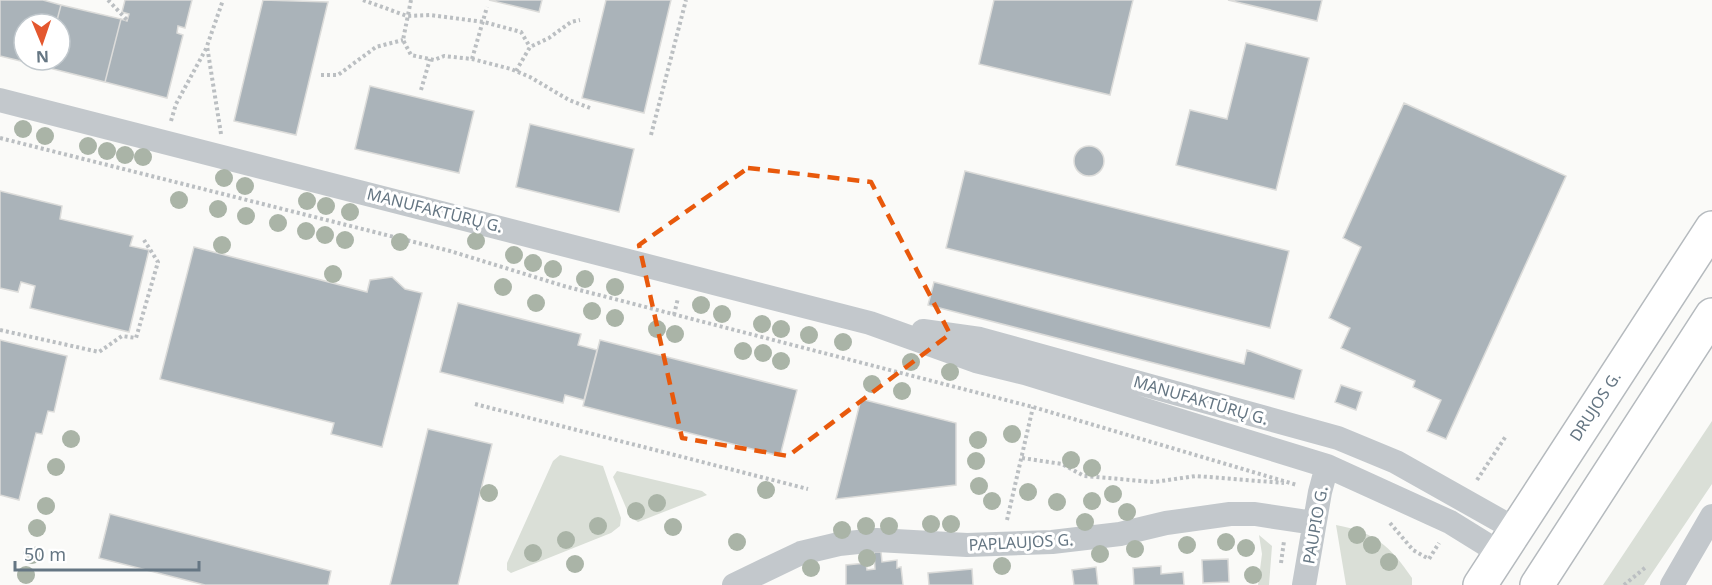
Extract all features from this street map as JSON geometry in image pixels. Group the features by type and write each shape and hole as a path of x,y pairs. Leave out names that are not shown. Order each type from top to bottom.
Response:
{"main road":[{"name":"DRUJOS G.","path":"1480,585 1712,228"},
{"path":"1508,541 1542,577 1712,315"}],"street":[{"name":"MANUFAKTŪRŲ G.","path":"0,100 870,323 976,361 1025,373 1328,466 1450,522 1508,541"},
{"name":"MANUFAKTŪRŲ G.","path":"870,323 990,342 1338,438 1396,462 1508,541"},
{"name":"PAUPIO G.","path":"1304,585 1314,523 1328,466"},
{"name":"PAPLAUJOS G.","path":"734,585 801,553 839,544 877,540 967,545 1052,542 1120,534 1166,523 1230,514 1256,514 1314,523"},
{"path":"1672,585 1710,524"}],"path":[{"path":"108,0 127,20"},
{"path":"166,142 176,104 207,46 223,0"},
{"path":"363,0 407,16 430,15 484,22 521,32 530,47"},
{"path":"411,0 403,40 411,55 430,59 444,56 472,59 516,71 562,97 590,108"},
{"path":"651,135 686,0"},
{"path":"472,59 487,7"},
{"path":"516,71 530,47 549,38 571,22 580,20"},
{"path":"321,75 338,75 376,47 403,40"},
{"path":"207,46 225,156"},
{"path":"421,90 430,59"},
{"path":"0,138 450,251 564,286 1033,407 1293,484 1196,476 1154,482 1084,476 1062,464 1022,458"},
{"path":"0,330 99,352 122,336 136,338 158,262 144,240"},
{"path":"475,404 807,489"},
{"path":"1001,544 1033,407"},
{"path":"1624,585 1646,567"}],"highlighted area":[{"path":"748,168 871,182 950,334 788,456 682,438 639,245"}],"shaded area":[{"path":"1712,421 1712,484 1644,585 1603,585"},
{"path":"560,455 603,466 621,518 620,526 611,533 511,573 507,570 507,563 553,461"},
{"path":"617,471 702,491 707,495 638,522 630,517 613,477"},
{"path":"1336,525 1371,536 1389,549 1412,578 1412,585 1346,585"},
{"path":"1259,535 1272,546 1269,585 1258,585 1262,554"}],"building":[{"path":"0,0 43,0 61,5 59,12 12,12 12,59 0,56"},
{"path":"125,0 192,0 185,28 178,26 177,33 183,35 167,98 105,82 121,19 127,21 129,14 122,12"},
{"path":"263,0 328,2 296,135 234,121"},
{"path":"489,0 542,0 539,12"},
{"path":"606,0 671,0 644,113 582,98"},
{"path":"994,0 1133,0 1110,95 979,64"},
{"path":"1228,0 1322,0 1317,21"},
{"path":"61,5 121,19 105,82 65,72 72,72 72,12 59,12"},
{"path":"1246,43 1309,58 1276,190 1176,165 1190,110 1227,119"},
{"path":"370,86 474,111 459,173 355,149"},
{"path":"1404,103 1566,176 1446,439 1427,431 1441,400 1413,387 1415,381 1341,348 1350,328 1329,318 1361,247 1343,238"},
{"path":"530,124 634,149 619,212 516,187"},
{"path":"1089,146 1095,147 1103,155 1103,167 1095,175 1089,176 1083,175 1075,167 1074,161 1075,155 1083,147"},
{"path":"965,171 1289,251 1270,328 946,248"},
{"path":"0,191 62,206 60,219 133,236 130,246 149,250 129,332 30,308 35,286 21,282 18,292 0,288"},
{"path":"194,247 367,292 370,280 392,277 405,289 422,293 382,447 331,434 334,423 160,379"},
{"path":"934,282 1244,364 1247,350 1302,370 1294,399 928,305"},
{"path":"458,303 581,334 578,345 597,350 584,400 565,395 563,403 440,372"},
{"path":"0,340 67,356 54,412 48,411 42,434 36,433 19,500 0,495"},
{"path":"600,340 797,390 780,456 583,406"},
{"path":"1341,385 1362,392 1356,410 1335,402"},
{"path":"861,399 956,423 956,485 836,499"},
{"path":"428,429 492,444 458,585 390,585"},
{"path":"110,514 331,571 328,585 205,585 99,558"},
{"path":"874,552 881,552 882,562 897,560 897,568 901,567 903,585 846,585 846,565 866,563 867,570 875,569"},
{"path":"1228,559 1229,582 1203,583 1202,560"},
{"path":"1161,566 1161,574 1183,572 1184,585 1134,585 1133,568"},
{"path":"1096,567 1098,585 1074,585 1072,570"},
{"path":"972,569 973,585 929,585 928,573"}]}
